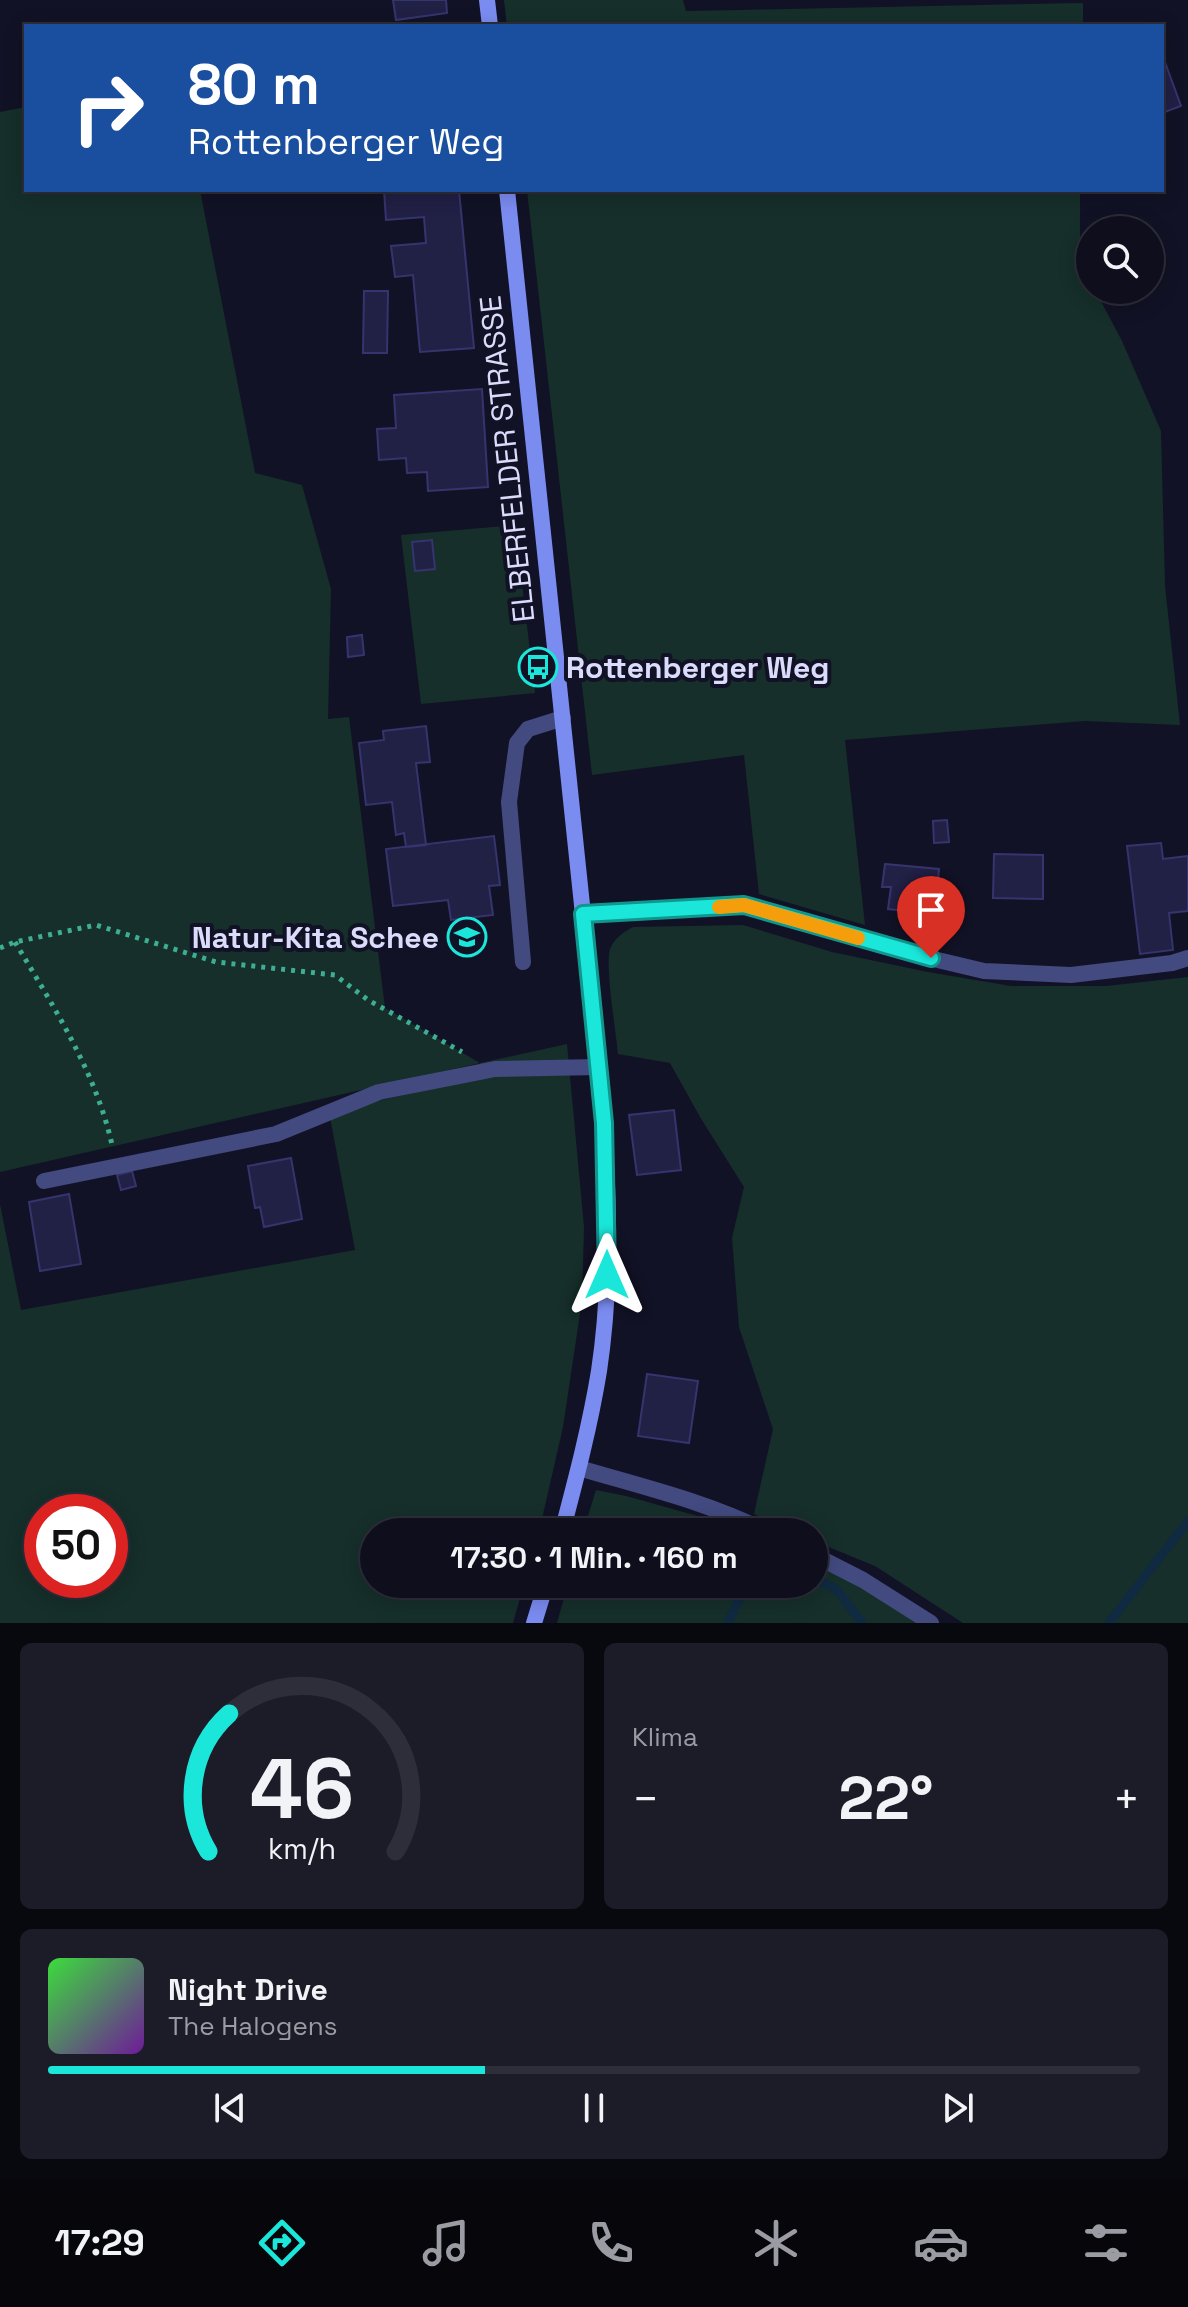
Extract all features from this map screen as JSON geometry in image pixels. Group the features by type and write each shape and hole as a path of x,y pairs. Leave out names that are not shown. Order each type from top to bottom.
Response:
{"main road":[{"path":"487,0 490,24"},
{"name":"ELBERFELDER STRASSE","path":"507,192 599,1067 607,1179 607,1275 599,1368 566,1518"},
{"path":"534,1623 542,1598"}],"street":[{"path":"523,962 509,802 517,743 528,729 563,718"},
{"path":"583,914 744,905 904,952 984,971 1071,975 1172,963 1188,958"},
{"path":"44,1181 276,1134 379,1092 495,1069 599,1067"},
{"path":"579,1468 699,1503 736,1518"},
{"path":"828,1562 863,1580 931,1623"}],"path":[{"path":"0,948 96,925 216,962 335,975 368,1000 495,1069"},
{"path":"15,942 79,1054 107,1124 117,1166"}],"green space":[{"path":"504,0 683,0 686,11 1083,3 1083,24 507,24"},
{"path":"24,107 24,192 200,192 255,473 302,485 331,589 328,719 349,717 385,1008 480,1063 0,1172 0,112"},
{"path":"527,192 1080,192 1080,216 1076,216 1076,304 1102,304 1161,431 1165,586 1180,725 1085,721 845,740 865,925 759,894 744,755 592,775"},
{"path":"515,525 535,693 421,704 401,535"},
{"path":"743,925 832,952 1011,986 1106,986 1188,977 1188,1623 963,1623 875,1566 828,1547 828,1518 762,1518 754,1514 773,1429 739,1327 732,1238 744,1187 670,1063 618,1054 611,1000 610,949 619,936 633,927"},
{"path":"567,1044 584,1227 582,1300 563,1427 542,1518 360,1518 360,1598 520,1598 513,1623 0,1623 0,1204 21,1310 355,1250 329,1112 484,1077 480,1063"},
{"path":"596,1490 705,1518 587,1518"},
{"path":"828,1566 926,1623 557,1623 564,1598 828,1598"}],"building":[{"path":"393,0 446,0 447,13 396,20"},
{"path":"1164,59 1181,106 1164,112"},
{"path":"384,192 459,192 474,348 420,352 413,275 395,277 391,246 426,243 424,217 386,220"},
{"path":"364,291 388,291 387,353 363,353"},
{"path":"482,389 488,487 428,491 427,472 407,473 406,458 379,460 377,429 396,428 394,395"},
{"path":"432,540 435,569 415,571 412,542"},
{"path":"362,635 364,655 348,657 347,637"},
{"path":"426,726 430,762 416,763 426,845 406,847 404,833 396,835 392,802 366,805 359,743 384,740 383,731"},
{"path":"947,820 949,842 934,843 933,821"},
{"path":"494,836 500,885 489,886 493,915 451,920 448,900 393,906 386,849"},
{"path":"1161,843 1163,859 1188,856 1188,911 1169,913 1173,950 1140,954 1127,846"},
{"path":"994,854 1043,855 1043,899 993,898"},
{"path":"885,864 939,869 935,914 888,909 891,887 882,887"},
{"path":"674,1110 681,1170 637,1175 629,1115"},
{"path":"291,1158 302,1219 264,1227 260,1207 255,1208 248,1166"},
{"path":"132,1171 136,1186 121,1190 117,1175"},
{"path":"69,1194 81,1264 40,1271 29,1202"},
{"path":"647,1374 698,1381 689,1443 638,1436"}],"waterway":[{"path":"1109,1623 1188,1521"},
{"path":"828,1585 838,1591 862,1623"},
{"path":"728,1623 741,1598"}],"slow traffic":[{"path":"719,907 744,905 858,938"}],"place":[{"name":"Rottenberger Weg","path":"538,667"},
{"name":"Natur-Kita Schee","path":"467,937"}],"route":[{"path":"607,1275 604,1123 583,914 744,905 931,958"}]}
